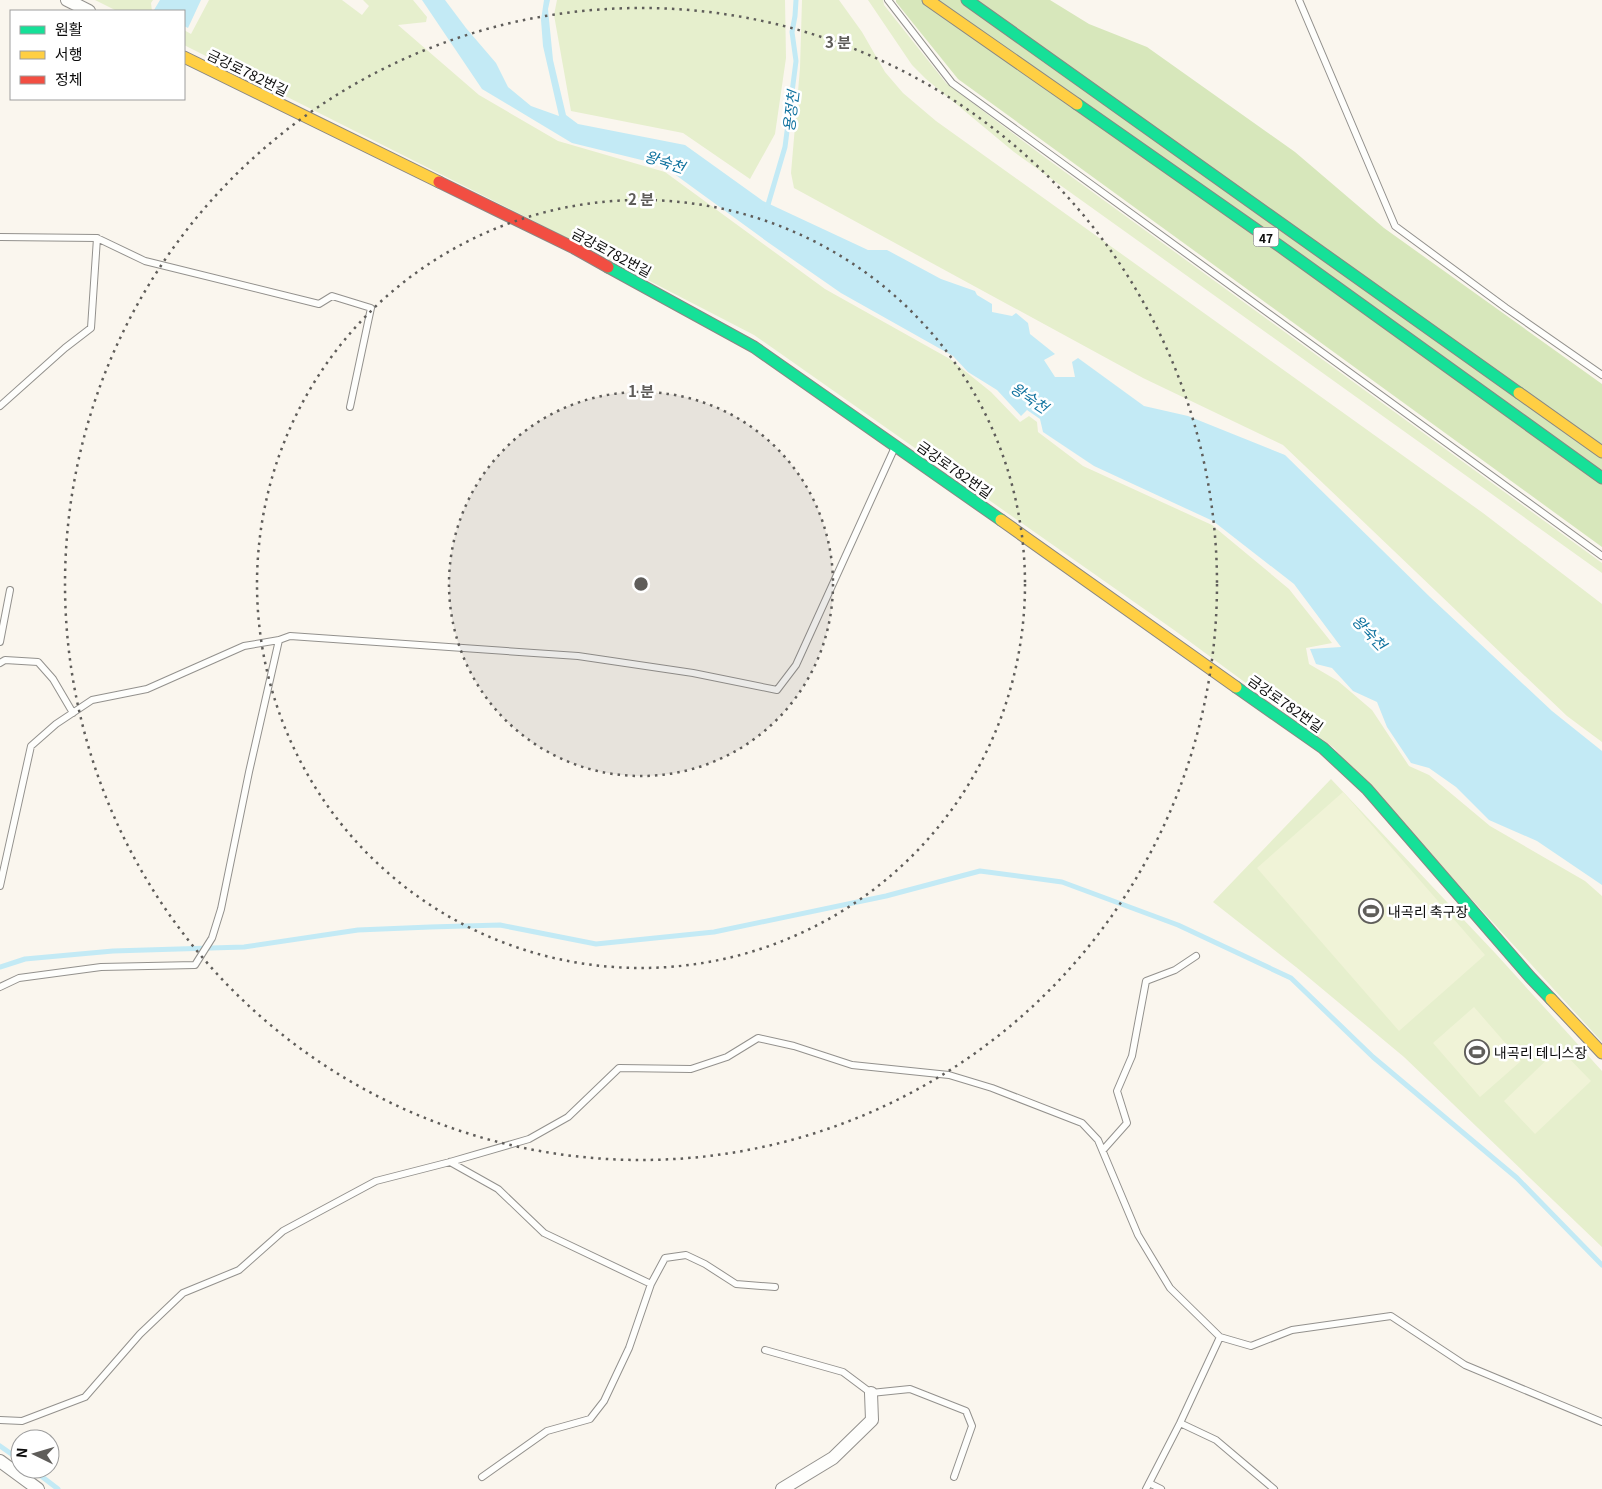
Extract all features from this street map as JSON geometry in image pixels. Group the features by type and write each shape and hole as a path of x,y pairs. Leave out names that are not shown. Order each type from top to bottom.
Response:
{"main road":[{"name":"47","path":"928,0 1289,253 1602,478"},
{"name":"47","path":"967,0 1602,452"},
{"name":"금강로782번길","path":"185,57 574,248 754,347 896,445 1323,748 1367,789 1530,977 1602,1053"}],"street":[{"path":"66,0 88,10"},
{"path":"782,1489 833,1458 872,1420 871,1393"},
{"path":"0,1461 38,1489"}],"lane":[{"path":"888,0 952,83 1602,556"},
{"path":"1299,0 1395,226 1506,308 1602,375"},
{"path":"0,236 97,238 145,261 319,304 332,296 371,308 350,407"},
{"path":"0,406 22,384 91,328 97,238"},
{"path":"0,886 31,746 56,724 92,700 147,689 244,646 279,640 290,636 578,656 693,673 777,690 796,664 896,445"},
{"path":"0,642 10,590"},
{"path":"0,987 19,978 101,967 195,965 212,938 222,909 249,772 279,640"},
{"path":"0,663 5,660 38,662 53,679 72,713"},
{"path":"1102,1150 1127,1122 1117,1092 1132,1056 1146,981 1175,970 1196,956"},
{"path":"0,1420 22,1421 85,1397 140,1334 182,1293 239,1270 283,1231 376,1180 529,1140 568,1117 619,1068 691,1069 727,1057 758,1038 794,1046 852,1065 949,1075 992,1088 1082,1123 1098,1140 1138,1235 1170,1288 1220,1337 1251,1346 1292,1330 1391,1316 1465,1365 1602,1422"},
{"path":"450,1162 498,1189 544,1234 651,1284"},
{"path":"482,1477 547,1431 590,1419 604,1401 629,1348 651,1284 665,1258 686,1255 705,1264 736,1284 775,1287"},
{"path":"1161,1489 1148,1486 1220,1337"},
{"path":"765,1350 843,1372 871,1393 910,1389 966,1411 972,1426 954,1477"},
{"path":"1180,1423 1216,1440 1274,1489"}],"green space":[{"path":"95,0 153,0 151,3 152,10 115,10"},
{"path":"209,0 342,0 362,15 369,6 363,0 413,0 427,17 426,22 398,25 479,95 558,141 665,172 825,289 950,359 991,392 1020,422 1029,416 1037,422 1038,432 1083,466 1212,525 1289,589 1332,643 1306,648 1309,664 1338,681 1372,710 1409,766 1429,775 1490,826 1585,881 1602,896 1602,1042 1334,748 1174,630 754,335 530,219 185,46 185,31 191,34"},
{"path":"557,0 785,0 786,58 775,134 750,179 683,133 571,111 554,15"},
{"path":"802,0 839,0 862,32 885,72 903,93 936,121 1483,513 1602,604 1602,742 1567,716 1283,445 1143,378 794,188 791,173 800,68"},
{"path":"868,0 883,0 884,5 946,83 1043,156 1602,563 1602,573 1014,152 926,79 912,65"},
{"path":"896,0 1050,0 1089,24 1147,47 1295,152 1384,228 1602,384 1602,547 958,79"},
{"path":"1331,779 1496,954 1602,1071 1602,1247 1404,1057 1296,967 1213,902"},
{"name":"내곡리 축구장","path":"1343,792 1485,955 1399,1031 1257,868"},
{"name":"내곡리 테니스장","path":"1474,1007 1521,1061 1480,1097 1433,1043"},
{"name":"내곡리 테니스장","path":"1559,1048 1591,1081 1535,1134 1504,1101"}],"water":[{"path":"160,0 201,0 188,28 185,26 185,10 154,10"},
{"name":"왕숙천","path":"422,0 445,0 496,63 508,87 531,106 559,116 543,46 541,20 544,0 550,0 548,9 553,60 566,115 578,124 685,145 763,201 868,250 887,250 941,279 975,291 977,295 992,304 992,312 1012,316 1016,313 1028,323 1030,334 1055,354 1044,360 1055,377 1075,377 1072,362 1078,358 1144,406 1188,416 1285,455 1430,597 1552,711 1602,751 1602,885 1537,841 1489,820 1456,787 1429,768 1411,763 1387,727 1377,702 1353,691 1332,668 1316,664 1310,649 1341,647 1294,584 1213,521 1094,466 1043,432 1040,419 1027,410 1021,416 997,390 968,372 953,356 841,293 662,165 572,143 482,89"}],"waterway":[{"name":"용정천","path":"767,208 785,147 796,61 792,32 796,0"},
{"path":"0,967 25,959 113,951 244,947 358,930 430,927 500,925 596,944 714,932 886,896 980,871 1062,882 1178,925 1291,978 1373,1057 1517,1178 1602,1265"},
{"path":"0,1446 10,1453"},
{"path":"45,1479 58,1489"}],"traffic: fast":[{"path":"967,0 1519,393"},
{"path":"1077,104 1281,247 1602,478"},
{"path":"608,267 754,347 1001,520"},
{"path":"1236,687 1323,748 1367,789 1551,999"}],"traffic: slow":[{"path":"928,0 1077,104"},
{"path":"185,57 439,182"},
{"path":"1519,393 1602,452"},
{"path":"1001,520 1236,687"},
{"path":"1551,999 1602,1053"}],"traffic: jam":[{"path":"439,182 574,248 608,267"}],"place":[{"name":"내곡리 축구장","path":"1371,911"},
{"name":"내곡리 테니스장","path":"1477,1052"}]}
